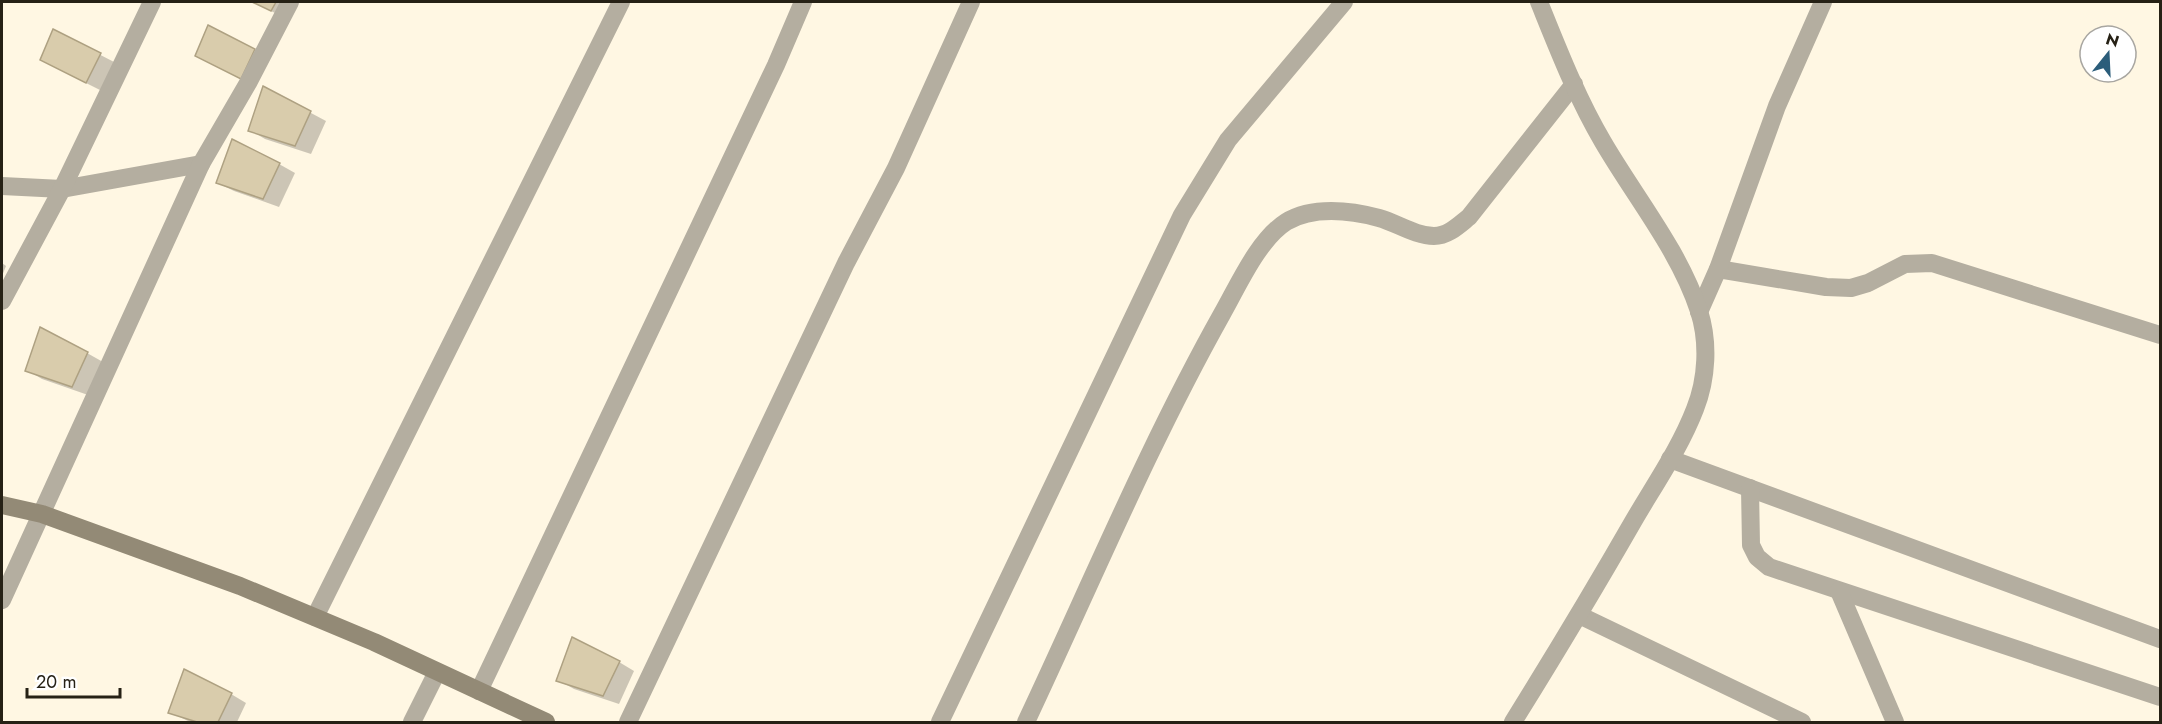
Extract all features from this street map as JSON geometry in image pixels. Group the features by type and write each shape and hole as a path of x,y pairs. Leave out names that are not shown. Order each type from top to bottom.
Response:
{"street":[{"path":"2,301 62,189 152,2"},
{"path":"2,600 201,164 248,83 290,2"},
{"path":"315,617 621,2"},
{"path":"479,692 776,64 803,2"},
{"path":"628,723 846,263 896,168 971,2"},
{"path":"940,723 1182,215 1228,140 1344,2"},
{"path":"1513,723 1670,459 1695,408 1705,369 1705,339 1699,312 1675,258 1602,141 1561,57 1539,2"},
{"path":"1699,312 1718,269 1777,106 1823,2"},
{"path":"1026,723 1185,381 1246,271 1267,240 1285,223 1306,213 1340,211 1379,218 1417,233 1436,237 1453,231 1469,217 1574,84"},
{"path":"2,186 62,189 201,164"},
{"path":"1718,269 1826,287 1851,288 1868,283 1905,264 1932,263 2160,335"},
{"path":"1670,459 2160,639"},
{"path":"1750,488 1751,545 1756,557 1769,567 2160,697"},
{"path":"2,505 42,514 240,586 315,617 546,723"},
{"path":"1839,591 1896,723"},
{"path":"1579,615 1802,723"},
{"path":"412,723 437,672"}],"building":[{"path":"252,2 276,2 271,11"},
{"path":"208,25 255,49 241,79 195,56"},
{"path":"53,29 101,53 86,83 40,60"},
{"path":"263,86 311,111 295,146 248,131"},
{"path":"232,139 280,163 263,199 216,183"},
{"path":"40,327 88,352 72,387 25,371"},
{"path":"572,637 620,661 603,696 556,681"},
{"path":"184,669 232,693 218,722 197,722 168,713"}]}
